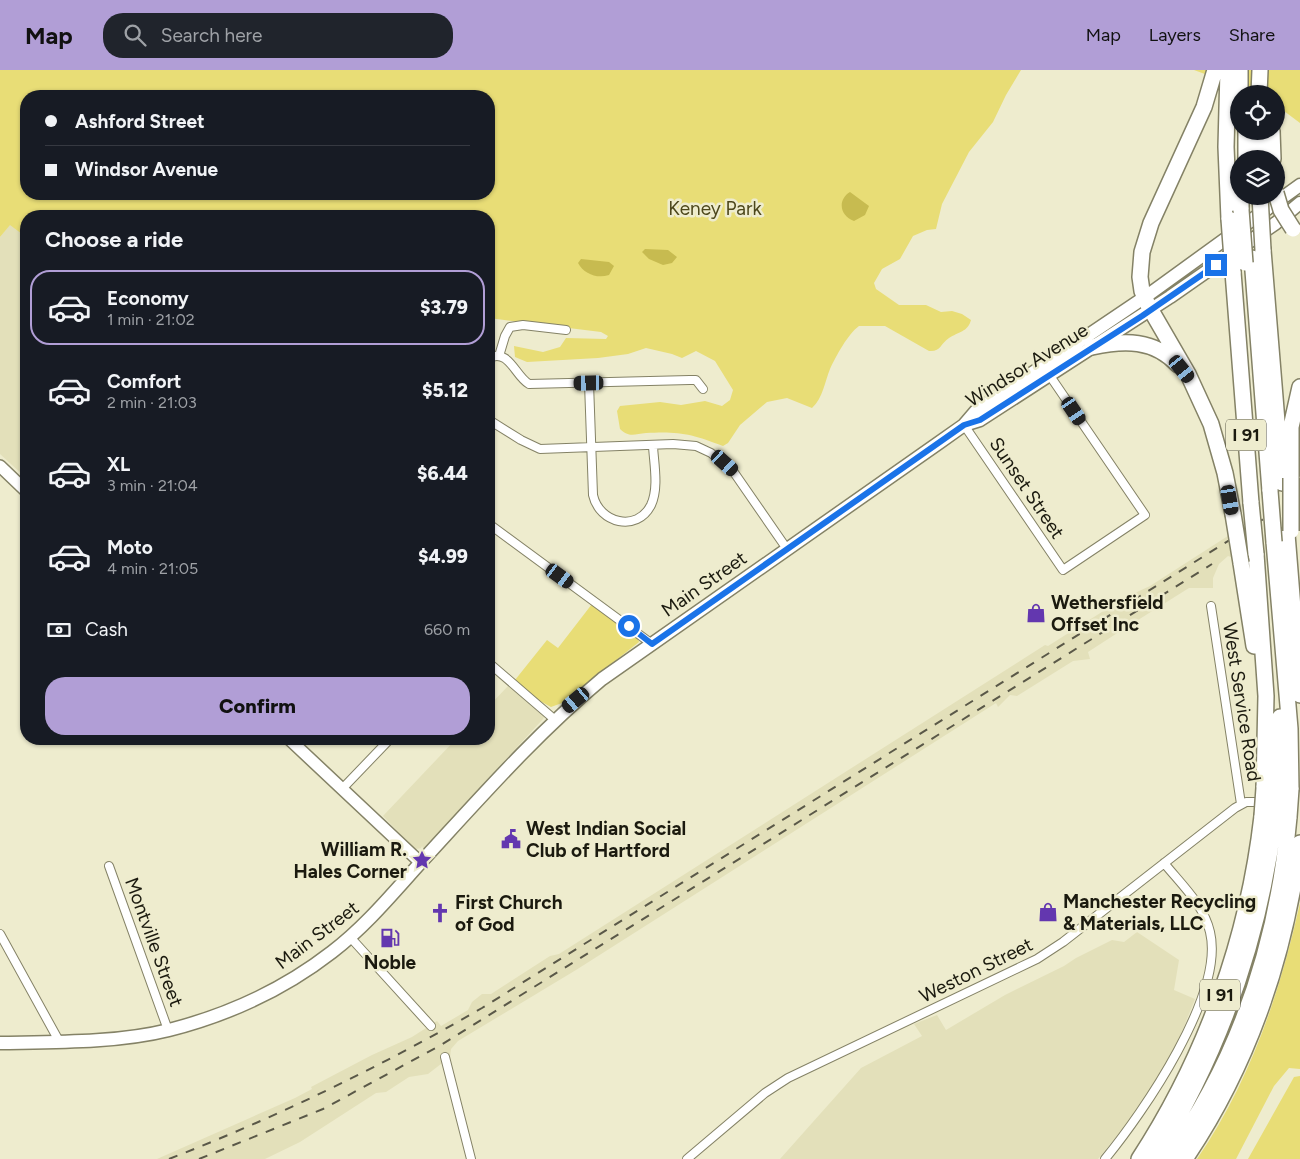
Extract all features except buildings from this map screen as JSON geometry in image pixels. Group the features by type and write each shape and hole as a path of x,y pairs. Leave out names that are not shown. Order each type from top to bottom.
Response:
{"highway":[{"path":"1215,70 1208,98 1161,197 1145,239 1140,268 1148,304 1194,386 1217,441 1233,514 1257,661 1266,696"},
{"name":"I 91","path":"1228,70 1226,147 1230,158"},
{"path":"1240,70 1240,85"},
{"path":"1246,85 1247,70"},
{"path":"1259,85 1260,70"},
{"path":"1269,70 1270,85"},
{"path":"1247,205 1248,261"},
{"name":"I 91","path":"1247,205 1248,261 1272,490 1275,541 1288,554 1300,695"},
{"path":"1280,205 1297,233"},
{"name":"I 91","path":"1139,1159 1190,1069 1227,976 1247,902 1275,816 1278,788 1266,696 1275,541 1272,490 1248,261"},
{"path":"1089,342 1128,342 1151,346 1171,358 1194,386"},
{"path":"1272,490 1291,427 1300,387"},
{"path":"1154,1159 1198,1082 1231,1004 1260,903 1278,788 1290,729 1275,541"},
{"path":"1168,1159 1213,1087 1236,1039 1252,996 1277,908 1275,816"},
{"name":"I 91","path":"1185,1159 1231,1081 1262,1009 1285,932 1300,842"}],"main road":[{"name":"Windsor Avenue","path":"1148,304 1300,185"},
{"name":"Windsor Avenue","path":"964,425 976,411 1027,383 1276,223 1300,203"},
{"name":"Main Street","path":"0,1043 121,1038 168,1030 218,1015 265,995 310,968 350,937 384,905 505,769 554,719 602,678 964,425"},
{"path":"0,466 20,485"},
{"path":"295,745 421,863"}],"street":[{"path":"499,356 510,327 523,325 566,330"},
{"path":"495,357 499,356 510,361 523,380 529,384 696,380 703,389"},
{"name":"Sunset Street","path":"964,425 1063,570 1145,515 1046,370"},
{"path":"589,383 593,495 597,506 610,519 629,522 643,515 653,498 653,446"},
{"path":"495,424 540,449 696,446 723,461 735,473 787,549"},
{"path":"495,528 652,644"},
{"name":"West Service Road","path":"1211,606 1242,804"},
{"path":"495,668 554,719"},
{"path":"342,789 384,745"},
{"path":"1242,804 1255,801 1300,804"},
{"name":"Weston Street","path":"687,1159 765,1093 788,1078 1043,956 1242,804"},
{"path":"1105,1159 1143,1110 1171,1063 1194,1016 1210,966 1212,939 1206,918 1195,901 1164,863"},
{"name":"Montville Street","path":"109,866 168,1030"},
{"path":"0,934 59,1041"},
{"path":"350,937 431,1026"},
{"path":"445,1057 471,1159"}],"shaded area":[{"path":"850,192 869,206 865,215 854,221 849,219 842,208 843,199"},
{"path":"10,224 20,232 20,472 0,454 0,237"},
{"path":"645,249 668,250 677,257 672,263 663,265 649,259 642,252"},
{"path":"581,259 609,262 614,266 609,275 591,275 578,263"},
{"path":"1231,534 1234,558 1228,556 1219,564 1213,578 1213,588 1189,588 1130,625 1125,631 1122,630 1088,652 1090,659 1073,661 1017,696 1010,695 998,707 996,703 576,970 458,1041 451,1049 450,1057 428,1074 409,1077 386,1092 376,1093 300,1142 265,1159 157,1159 295,1098 312,1089 311,1087 372,1055 412,1037 437,1021 441,1026 468,1010 472,1002 482,994 491,994 550,956 559,954 1045,645 1048,646 1124,598 1150,586"},
{"path":"508,686 544,717 424,848 415,849 383,816 450,745 495,745 495,700"},
{"path":"1137,932 1179,960 1174,990 1195,999 1179,1039 1160,1075 1138,1110 1098,1159 780,1159 861,1068 922,1036 914,1024 937,1015 946,1030 1005,995 1064,966 1076,958 1112,940 1124,942"}],"green space":[{"name":"Keney Park","path":"0,70 1021,70 993,122 969,152 942,204 936,229 927,230 913,236 900,259 882,269 874,283 876,289 899,305 926,305 941,312 952,311 962,314 971,320 968,327 946,340 938,349 929,351 885,326 859,326 839,352 830,369 821,394 812,408 787,398 767,402 740,425 728,443 723,446 685,434 658,432 632,435 626,434 620,429 617,411 620,406 660,402 681,405 705,401 722,406 730,400 733,390 715,361 696,351 682,358 646,348 628,354 598,358 527,362 515,357 514,346 543,352 560,347 566,338 606,339 608,336 601,332 495,319 495,210 20,210 20,232 10,225 0,237"},
{"path":"1194,70 1300,70 1300,123 1285,112 1285,85 1235,85"},
{"path":"592,604 638,639 639,642 562,703 551,707 540,701 515,680 547,640 558,648"},
{"path":"1300,903 1300,1069 1289,1068 1274,1086 1236,1159 1197,1159 1233,1099 1261,1036 1283,970"},
{"path":"1300,1076 1300,1159 1248,1159 1294,1077"}],"railway":[{"path":"169,1159 289,1108 406,1050 482,1008 1300,496"},
{"path":"199,1159 323,1109 441,1045 1212,564"}],"place":[{"name":"Wethersfield Offset Inc","path":"1036,613"},
{"name":"West Indian Social Club of Hartford","path":"511,839"},
{"name":"William R. Hales Corner","path":"422,860"},
{"name":"Manchester Recycling & Materials, LLC","path":"1048,912"},
{"name":"First Church of God","path":"440,913"},
{"name":"Noble","path":"390,938"}],"route":[{"path":"629,626 652,644 964,425 980,420 1142,316 1216,265"}]}
